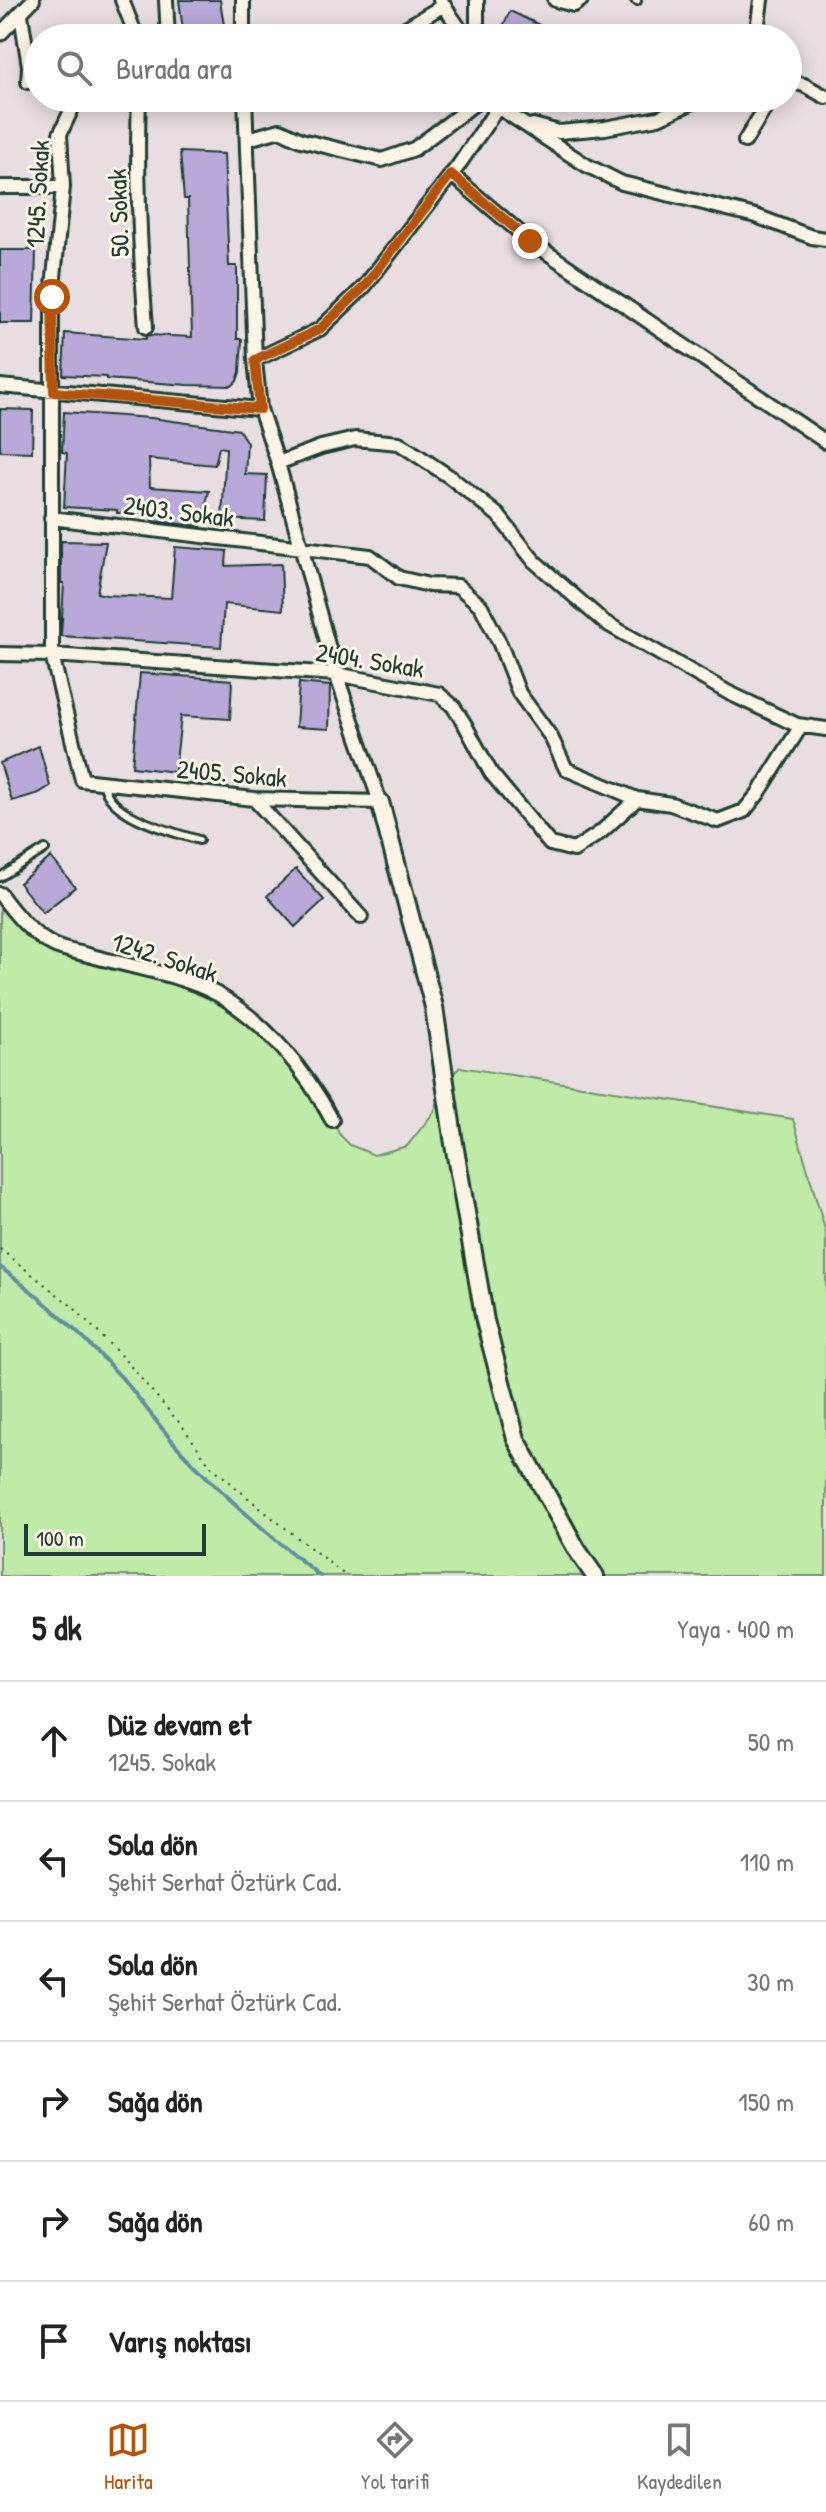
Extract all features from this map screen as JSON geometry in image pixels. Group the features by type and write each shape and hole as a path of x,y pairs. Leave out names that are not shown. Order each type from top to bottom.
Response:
{"street":[{"path":"0,34 33,0"},
{"path":"122,0 131,24"},
{"path":"166,0 167,24"},
{"path":"243,0 243,24"},
{"path":"477,0 477,24"},
{"path":"555,0 574,5 581,0"},
{"path":"758,24 761,0"},
{"path":"410,24 442,3 456,24"},
{"path":"21,15 24,34"},
{"path":"802,84 826,97"},
{"name":"1245. Sokak","path":"70,112 60,134 63,187 52,297 52,655 82,780"},
{"name":"50. Sokak","path":"139,112 138,170 146,327"},
{"path":"246,112 255,360 260,409 278,463 336,674 380,802 434,1007 485,1321 516,1439 577,1550 595,1576"},
{"path":"248,139 280,130 301,140 382,160 414,149 463,112"},
{"path":"255,360 320,329 364,287 451,174 490,112"},
{"path":"508,112 586,165 622,183 756,216 812,237 826,239"},
{"path":"518,121 559,132 605,128 658,118 671,112"},
{"path":"745,141 763,112"},
{"path":"451,174 530,241 826,442"},
{"path":"0,187 63,187"},
{"path":"0,386 260,409"},
{"path":"278,463 321,447 355,439 399,443 450,477 498,515 534,561 604,622 729,693 801,726 826,729"},
{"name":"2403. Sokak","path":"51,518 370,556 399,578 429,585 458,586 481,606 519,693 551,737 566,769 637,799 671,804 718,821 744,811 801,726"},
{"name":"2404. Sokak","path":"0,654 336,674 439,694 453,706 491,773 550,844 574,850 601,832 637,799"},
{"name":"2405. Sokak","path":"82,780 254,799 380,802"},
{"path":"254,799 361,917"},
{"name":"1242. Sokak","path":"0,894 31,929 53,945 194,984 218,995 253,1020 277,1043 305,1076 332,1120"}],"lane":[{"path":"106,777 107,796 119,808 165,829 199,840"},
{"path":"0,877 45,849"}],"path":[{"path":"0,1249 73,1307 115,1349 183,1427 210,1465 346,1576"}],"green space":[{"path":"0,894 53,945 194,984 253,1020 320,1098 340,1135 350,1145 374,1155 407,1146 434,1112 445,1082 460,1067 793,1119 826,1233 826,1576 0,1576"}],"building":[{"path":"179,0 220,0 224,24 182,24"},
{"path":"510,11 537,24 504,24"},
{"path":"180,152 224,154 229,266 237,266 237,339 242,339 237,381 232,386 188,385 63,375 65,333 146,339 150,335 192,337 188,199 184,199"},
{"path":"0,250 36,250 34,323 0,323"},
{"path":"0,409 33,410 32,452 0,451"},
{"path":"64,412 151,418 239,430 247,443 245,474 267,475 265,521 222,519 226,448 219,447 215,465 149,459 150,487 209,491 201,526 152,521 153,513 117,513 117,510 64,507 67,453 62,452"},
{"path":"61,541 106,542 97,593 106,595 171,598 175,547 227,551 226,566 281,564 283,610 224,604 221,647 61,636 64,583 61,583"},
{"path":"140,673 232,680 230,719 181,716 175,772 132,767"},
{"path":"299,683 330,686 329,729 296,727"},
{"path":"39,746 50,786 39,793 12,801 0,763"},
{"path":"51,857 75,887 43,913 19,883"},
{"path":"296,869 324,900 295,927 267,896"}],"waterway":[{"path":"0,1267 93,1348 122,1378 176,1445 216,1486 320,1576"}],"route":[{"path":"52,297 54,392 260,409 255,360 320,329 364,287 451,174 530,241"}]}
